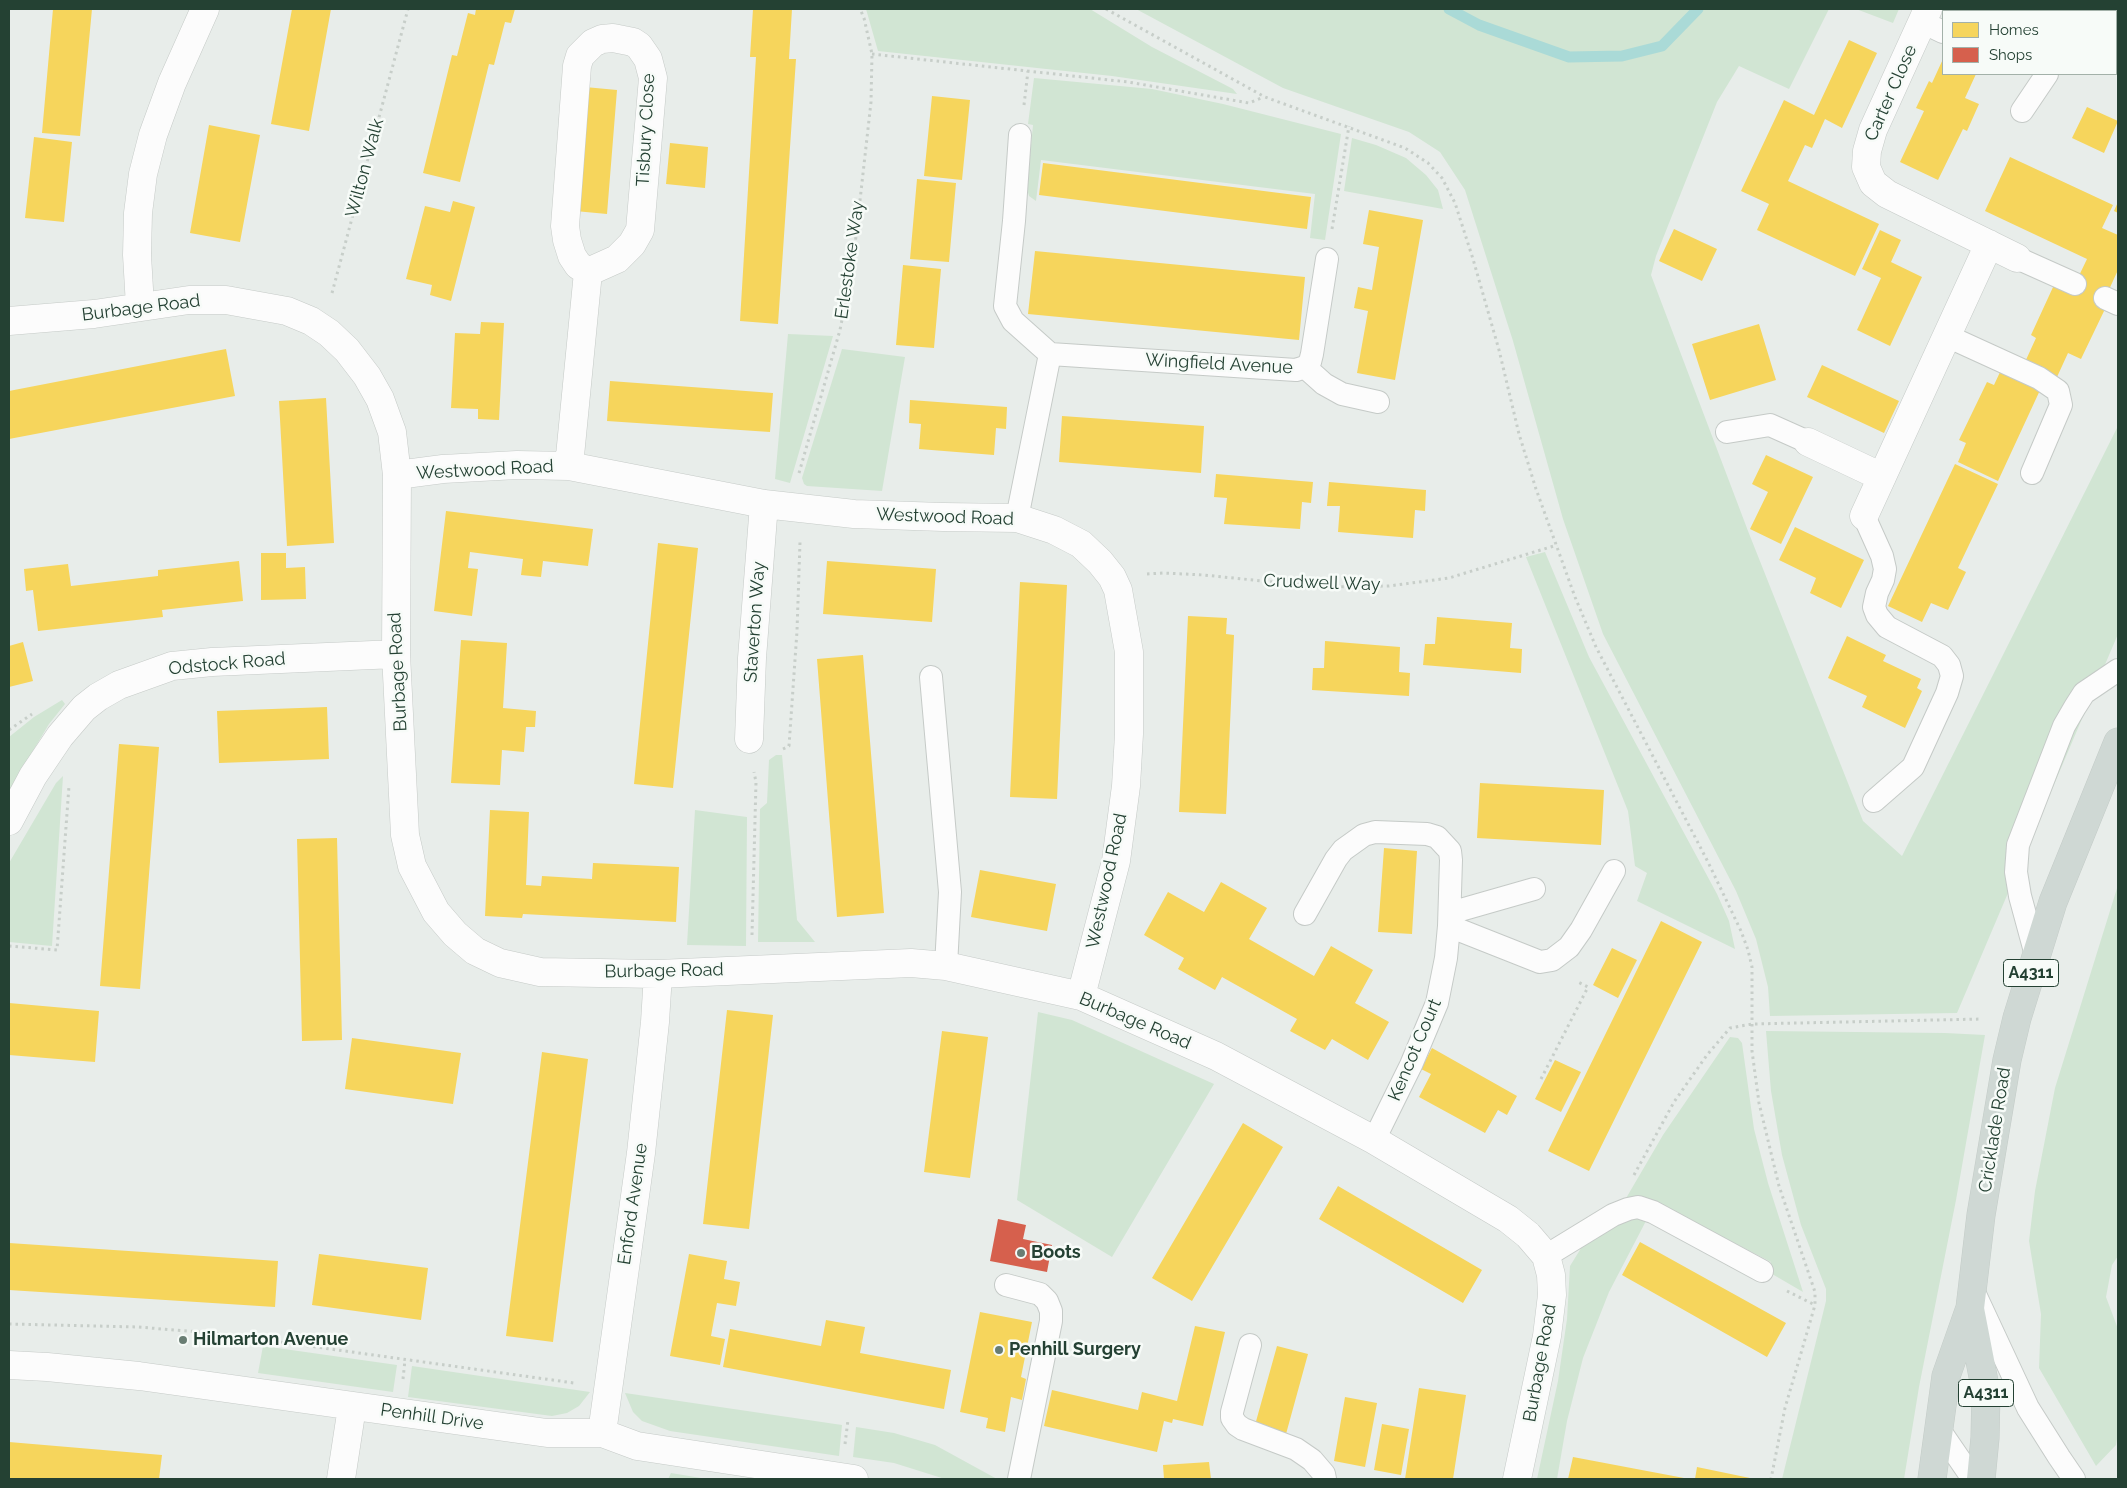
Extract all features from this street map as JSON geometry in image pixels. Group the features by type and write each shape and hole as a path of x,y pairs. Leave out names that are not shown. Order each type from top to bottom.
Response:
{"main road":[{"name":"Cricklade Road","path":"1932,1479 1946,1376 1971,1298 1981,1215 2007,1060 2017,1018 2053,902 2118,742"},
{"name":"Cricklade Road","path":"1971,1298 1986,1392 1985,1438 1980,1479"}],"street":[{"path":"140,306 138,214 143,174 153,135 172,83 205,9"},
{"name":"Carter Close","path":"1931,21 1873,130 1867,150 1866,168 1873,183 1887,194 2017,258"},
{"name":"Tisbury Close","path":"613,38 633,42 639,46 648,59 653,78 640,230 632,244 617,259 609,265 588,272 578,266 572,256 565,226 577,66 580,56 594,43 602,39 613,38"},
{"path":"1864,516 1989,244"},
{"path":"569,466 588,272"},
{"name":"Burbage Road","path":"9,321 94,314 189,300 226,300 287,311 311,321 329,333 347,350 367,376 380,399 392,432 397,475 396,654 405,835 412,866 436,912 455,934 475,951 500,964 540,972 658,974 751,968 911,963 946,966 1081,996 1141,1021 1216,1056 1374,1140 1508,1219 1528,1235 1546,1256 1551,1276 1552,1295 1547,1336 1517,1479"},
{"path":"1808,442 1882,477"},
{"name":"Westwood Road","path":"397,475 443,469 517,465 569,466 764,504 796,508 864,514 1017,518 1054,530 1081,544 1100,562 1112,577 1118,590 1129,652 1129,734 1126,786 1116,861 1081,996"},
{"name":"Staverton Way","path":"749,739 752,658 764,504"},
{"name":"Odstock Road","path":"9,821 33,776 56,742 84,708 98,697 142,676 172,666 265,658 396,654"},
{"name":"Enford Avenue","path":"602,1434 641,1153 655,1022 658,974"},
{"name":"Penhill Drive","path":"9,1365 139,1376 547,1433 602,1434 637,1446 854,1479"},
{"path":"341,1479 352,1407"}],"lane":[{"path":"2022,111 2040,76"},
{"path":"1017,518 1050,354 1012,321 1004,306 1014,221 1020,134"},
{"name":"Carter Close","path":"2017,258 2075,284"},
{"name":"Wingfield Avenue","path":"1050,354 1296,370 1305,368 1310,362 1312,354 1327,259"},
{"path":"1947,336 2039,378 2058,391 2061,405 2032,474"},
{"path":"1305,368 1324,384 1342,394 1378,402"},
{"path":"1727,432 1770,425 1808,442"},
{"path":"1864,516 1882,556 1885,569 1884,580 1877,593 1874,607 1877,614 1887,627 1942,656 1949,665 1952,676 1948,693 1913,767 1874,801"},
{"path":"2036,955 2020,896 2016,872 2018,845 2064,726 2084,693 2118,670"},
{"path":"931,677 950,892 946,966"},
{"name":"Kencot Court","path":"1305,914 1343,850 1364,835 1375,832 1427,834 1437,837 1444,842 1450,851 1449,920 1446,958 1437,1003 1411,1065 1374,1140"},
{"path":"1449,920 1540,962 1552,960 1569,947 1582,930 1614,871"},
{"path":"1449,920 1534,889"},
{"path":"1546,1256 1613,1215 1628,1208 1638,1207 1653,1212 1762,1271"},
{"path":"1006,1285 1040,1294 1048,1301 1051,1310 1051,1321 1019,1479"},
{"path":"1971,1298 2028,1408 2074,1479"},
{"path":"1250,1345 1232,1418 1243,1429 1296,1449 1312,1460 1326,1479"},
{"path":"1938,1428 1973,1479"}],"path":[{"name":"Wilton Walk","path":"311,321 330,297 408,9"},
{"name":"Erlestoke Way","path":"780,750 789,746 796,640 801,532 796,508 797,480 840,330 852,263 871,102 872,54 864,18 860,9"},
{"path":"1106,9 1265,97 1349,126 1405,148 1428,163 1442,178 1455,203 1473,259 1494,332 1518,434 1575,597 1596,647 1704,854 1741,931 1752,967 1752,1024"},
{"path":"872,54 1128,82 1249,103 1265,97"},
{"path":"1327,259 1349,126"},
{"name":"Crudwell Way","path":"1112,577 1163,573 1321,587 1389,586 1448,578 1557,545"},
{"path":"749,739 756,782 751,968"},
{"path":"9,946 57,950 70,771 56,742"},
{"path":"754,771 758,765"},
{"path":"1540,962 1588,987 1541,1079"},
{"path":"1613,1215 1658,1129 1706,1055 1730,1028 1752,1024 2017,1018"},
{"path":"9,1324 138,1327 223,1334 490,1372 576,1383 608,1385"}],"green space":[{"path":"866,9 1090,9 1152,47 1233,89 1237,94 1112,76 878,51"},
{"path":"1136,9 1829,9 1789,89 1739,66 1717,102 1656,256 1651,275 1748,531 1863,821 1902,856 2118,426 2118,634 1957,1013 1770,1016 1768,987 1756,939 1736,891 1603,634 1563,519 1513,341 1465,190 1440,152 1409,132 1283,88"},
{"path":"1856,9 1899,9 1893,23"},
{"path":"1034,78 1152,89 1223,104 1341,134 1325,240 1310,238 1315,194 1041,160 1036,201 1029,196 1027,189 1033,125 1028,124"},
{"path":"1352,138 1376,145 1406,158 1426,175 1438,190 1443,209 1344,191"},
{"path":"788,334 833,336 790,483 775,479"},
{"path":"842,349 905,357 882,491 807,486 802,478"},
{"path":"1545,552 1589,657 1717,894 1729,921 1735,949 1637,901 1647,873 1635,866 1628,811 1526,557"},
{"path":"62,700 65,704 49,724 9,791 9,737 34,717"},
{"path":"776,755 782,755 797,920 815,942 758,942 760,809 767,803 769,760"},
{"path":"63,776 52,946 9,942 9,863 56,783"},
{"path":"695,810 747,817 746,946 687,945"},
{"path":"2118,885 2118,1256 2112,1265 2106,1297 2118,1329 2118,1433 2116,1445 2096,1466 2039,1368 2041,1314 2029,1241 2035,1191 2055,1088"},
{"path":"1038,1012 1072,1020 1214,1084 1112,1257 1017,1200"},
{"path":"1766,1031 1985,1035 1956,1200 1919,1387 1904,1479 1782,1479 1826,1301 1826,1289 1801,1225 1782,1155 1771,1091"},
{"path":"1730,1037 1738,1038 1742,1043 1754,1129 1768,1183 1803,1292 1767,1271 1771,1262 1671,1210 1625,1200 1663,1135"},
{"path":"1638,1217 1647,1219 1609,1292 1583,1358 1567,1421 1557,1479 1537,1479 1558,1381 1567,1319 1570,1266 1583,1245 1628,1219"},
{"path":"263,1346 397,1365 393,1392 258,1373"},
{"path":"412,1366 590,1392 579,1406 567,1413 552,1416 408,1397"},
{"path":"625,1393 842,1425 839,1456 670,1431 642,1421 633,1412"},
{"path":"856,1427 894,1433 935,1445 997,1479 945,1479 894,1463 853,1457"},
{"path":"671,1473 707,1479 668,1479"}],"building: Homes":[{"path":"53,9 92,9 80,136 42,133"},
{"path":"292,9 331,9 309,131 271,124"},
{"path":"476,9 515,9 511,23 505,22 494,65 489,64 460,182 423,173 452,55 457,56 468,13 475,15"},
{"path":"753,9 792,9 789,59 796,59 778,324 740,321 756,57 750,57"},
{"path":"2027,9 2118,9 2118,64 2117,10"},
{"path":"1849,40 1877,53 1842,128 1825,119 1812,148 1805,145 1788,181 1879,224 1855,276 1757,230 1769,204 1741,191 1784,100 1814,115"},
{"path":"1942,61 1942,75 1976,75 1965,98 1979,104 1967,131 1963,129 1938,180 1900,162 1924,111 1916,108 1929,81 1932,83"},
{"path":"585,87 617,90 607,214 575,211"},
{"path":"932,96 970,100 962,180 924,176"},
{"path":"2087,107 2118,121 2104,153 2072,138"},
{"path":"209,125 260,135 240,242 190,233"},
{"path":"34,137 72,142 64,222 25,218"},
{"path":"670,143 708,147 705,188 666,184"},
{"path":"2010,157 2113,205 2102,228 2118,235 2118,270 2101,307 2105,309 2081,359 2068,353 2057,377 2025,362 2036,338 2031,335 2054,285 2075,284 2087,259 1985,211"},
{"path":"1043,163 1311,197 1307,229 1039,195"},
{"path":"917,179 956,183 949,262 910,259"},
{"path":"453,201 475,207 451,301 430,295 432,285 406,279 425,206 450,212"},
{"path":"2118,202 2118,213 2114,211"},
{"path":"1369,210 1423,220 1395,380 1357,373 1368,311 1354,308 1358,287 1372,290 1379,247 1363,244"},
{"path":"1674,229 1717,249 1702,281 1659,261"},
{"path":"1880,230 1901,240 1891,262 1922,277 1890,346 1857,330 1881,278 1862,269"},
{"path":"1035,251 1305,277 1299,340 1028,314"},
{"path":"903,265 941,269 934,348 896,345"},
{"path":"481,322 504,323 499,420 478,419 478,409 451,408 455,333 480,334"},
{"path":"1759,324 1776,380 1710,400 1692,344"},
{"path":"226,349 235,396 9,439 9,391"},
{"path":"1822,365 1899,401 1884,433 1807,397"},
{"path":"2001,370 2041,388 1998,481 1958,462 1966,443 1959,440 1987,382 1994,385"},
{"path":"610,381 773,393 770,432 607,421"},
{"path":"326,398 334,543 287,546 279,401"},
{"path":"910,400 1007,407 1006,429 996,428 994,455 919,449 921,424 909,423"},
{"path":"1062,416 1204,426 1201,473 1059,462"},
{"path":"1766,455 1813,477 1781,544 1750,529 1768,492 1752,484"},
{"path":"1955,464 1998,484 1958,568 1966,572 1948,610 1931,603 1922,622 1888,606"},
{"path":"1216,474 1313,482 1311,503 1302,502 1300,529 1224,524 1227,498 1214,497"},
{"path":"1329,482 1426,490 1425,511 1415,510 1413,538 1338,532 1340,506 1327,506"},
{"path":"446,511 593,529 588,566 543,561 541,577 521,575 523,559 470,552 468,568 478,569 472,616 434,611"},
{"path":"1795,527 1864,560 1841,608 1810,593 1816,578 1779,560"},
{"path":"658,543 698,548 673,788 634,784"},
{"path":"261,553 286,553 286,568 305,567 306,599 261,600"},
{"path":"239,561 243,601 162,610 163,617 38,631 33,590 26,591 24,569 68,564 71,586 158,576 158,570"},
{"path":"827,561 936,569 932,622 823,614"},
{"path":"1020,582 1067,585 1057,799 1010,797"},
{"path":"1188,616 1227,618 1226,634 1234,635 1226,814 1179,812"},
{"path":"1437,617 1512,623 1510,648 1522,649 1521,673 1423,665 1425,644 1435,644"},
{"path":"1847,636 1886,655 1883,661 1921,679 1917,688 1922,691 1905,728 1862,707 1867,696 1828,678"},
{"path":"461,640 507,643 503,708 536,711 535,727 526,727 524,752 502,750 500,785 451,783"},
{"path":"1325,641 1400,647 1399,672 1410,673 1409,696 1312,690 1313,668 1324,668"},
{"path":"23,642 33,681 9,687 9,646"},
{"path":"863,655 884,913 837,917 817,659"},
{"path":"327,707 329,759 219,763 217,711"},
{"path":"119,744 159,747 140,989 100,986"},
{"path":"1480,783 1604,790 1601,845 1477,838"},
{"path":"490,810 529,812 526,885 541,886 542,876 592,879 593,863 679,867 676,922 523,914 522,918 485,916"},
{"path":"337,838 342,1040 302,1041 297,839"},
{"path":"1384,848 1417,851 1412,934 1378,932"},
{"path":"980,870 1056,884 1047,931 971,917"},
{"path":"1221,882 1267,908 1249,939 1314,976 1331,946 1373,970 1355,1003 1389,1022 1368,1060 1332,1039 1325,1050 1290,1031 1297,1019 1222,977 1215,990 1178,969 1184,958 1144,935 1168,892 1204,912"},
{"path":"1661,921 1702,942 1589,1171 1548,1151"},
{"path":"1612,948 1637,960 1618,998 1593,985"},
{"path":"9,1003 99,1011 95,1062 9,1055"},
{"path":"727,1010 773,1015 749,1229 703,1224"},
{"path":"942,1031 988,1037 970,1178 924,1172"},
{"path":"352,1038 461,1053 453,1104 345,1089"},
{"path":"1432,1048 1517,1096 1507,1115 1498,1110 1485,1133 1419,1097 1431,1074 1421,1069"},
{"path":"542,1052 588,1059 553,1342 506,1336"},
{"path":"1555,1060 1581,1072 1561,1112 1535,1099"},
{"path":"1243,1123 1283,1147 1192,1301 1152,1278"},
{"path":"1338,1186 1482,1270 1463,1303 1319,1219"},
{"path":"1640,1242 1786,1323 1767,1357 1622,1275"},
{"path":"9,1243 278,1261 275,1307 9,1290"},
{"path":"319,1254 428,1268 421,1320 312,1305"},
{"path":"689,1254 727,1261 724,1279 740,1282 736,1306 717,1303 711,1336 725,1339 720,1365 670,1356"},
{"name":"Penhill Surgery","path":"980,1312 1032,1322 1021,1377 1026,1379 1022,1400 1011,1397 1005,1432 986,1428 988,1418 960,1412"},
{"path":"826,1320 865,1327 860,1353 951,1370 944,1409 723,1367 730,1329 821,1346"},
{"path":"1195,1326 1225,1332 1203,1426 1173,1419 1172,1423 1164,1421 1157,1452 1044,1426 1052,1390 1138,1410 1142,1392 1177,1401"},
{"path":"1277,1346 1308,1354 1286,1434 1255,1425"},
{"path":"1419,1388 1466,1395 1453,1479 1405,1479"},
{"path":"1345,1397 1377,1403 1365,1467 1334,1461"},
{"path":"1382,1424 1409,1429 1401,1475 1374,1470"},
{"path":"9,1442 162,1455 159,1479 9,1479"},
{"path":"1573,1457 1684,1478 1684,1479 1568,1479"},
{"path":"1209,1462 1211,1479 1164,1479 1163,1465"},
{"path":"1697,1467 1750,1478 1750,1479 1695,1479"}],"building: Shops":[{"name":"Boots","path":"998,1219 1026,1225 1023,1239 1052,1245 1047,1272 990,1261"}],"waterway":[{"path":"1449,9 1479,25 1569,57 1622,56 1662,46 1698,9"}],"place":[{"name":"Boots","path":"1021,1253"},
{"name":"Hilmarton Avenue","path":"183,1340"},
{"name":"Penhill Surgery","path":"999,1350"}]}
